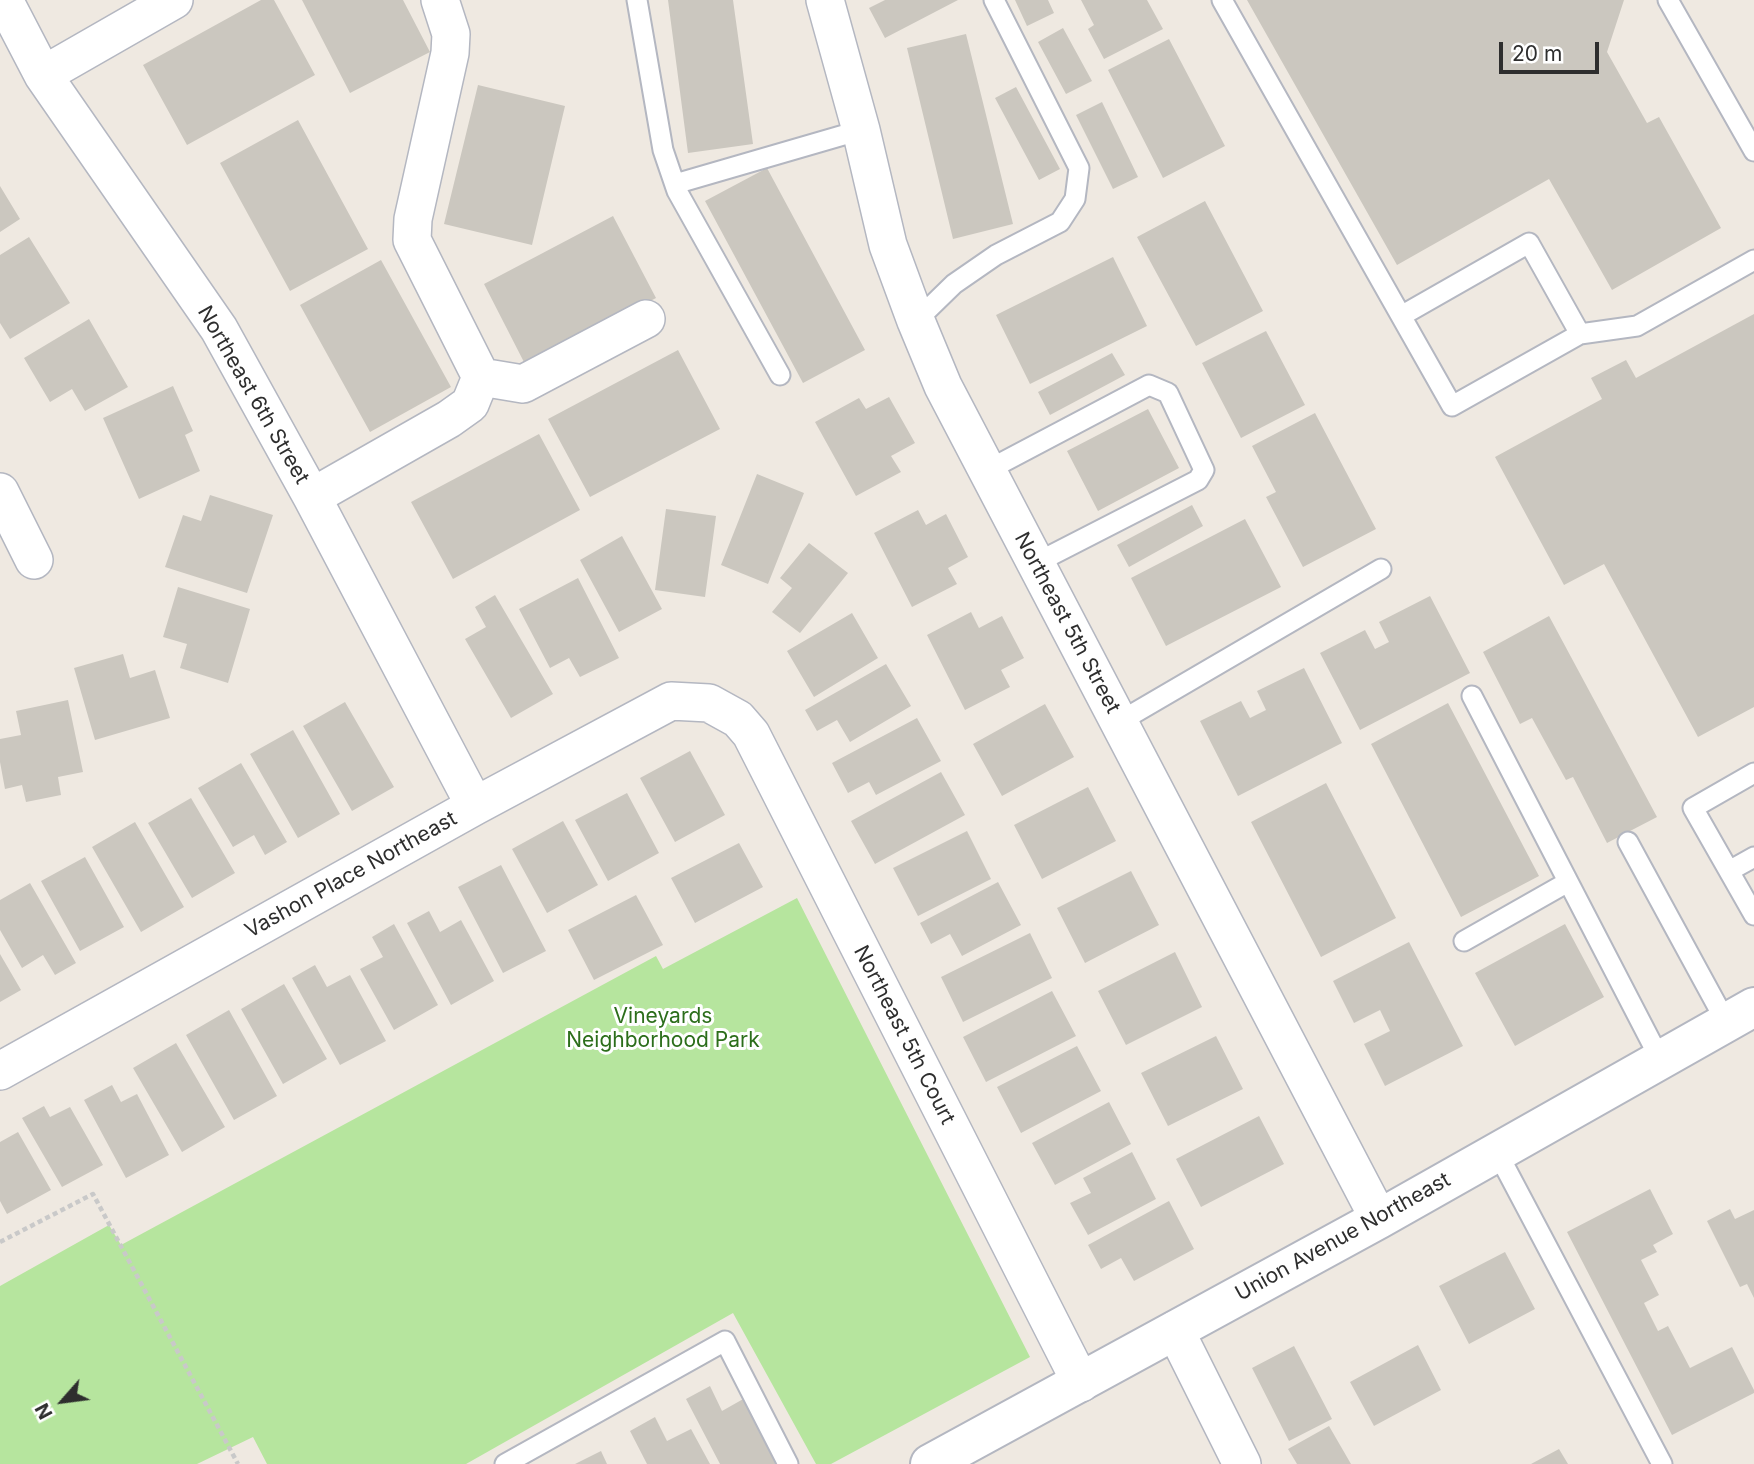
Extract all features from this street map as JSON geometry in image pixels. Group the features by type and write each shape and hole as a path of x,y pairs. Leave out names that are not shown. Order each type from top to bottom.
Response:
{"street":[{"name":"Northeast 6th Street","path":"4,0 43,75 219,329 312,497 475,806"},
{"path":"43,75 174,0"},
{"path":"312,497 449,419 470,404 481,377 412,240 413,219 450,53 451,34 440,0"},
{"name":"Northeast 5th Street","path":"825,0 861,130 888,246 943,386 1379,1219"},
{"path":"481,377 523,384 646,319"},
{"path":"0,492 34,560"},
{"name":"Vashon Place Northeast","path":"0,1070 475,806 671,701 709,703"},
{"name":"Northeast 5th Court","path":"709,703 738,719 751,734 1081,1383"},
{"name":"Union Avenue Northeast","path":"930,1464 1379,1219 1747,1012"},
{"path":"1175,1330 1242,1464"}],"lane":[{"path":"637,0 663,150 675,184 780,375"},
{"path":"916,321 954,284 996,255 1060,222 1075,199 1079,168 994,0"},
{"path":"1223,0 1452,406 1580,334 1637,326 1754,260"},
{"path":"1668,0 1754,151"},
{"path":"675,184 861,130"},
{"path":"1401,316 1529,243 1580,334"},
{"path":"988,470 1149,385 1168,393 1204,470 1198,480 1036,563"},
{"path":"1119,722 1381,569"},
{"path":"1472,696 1660,1059"},
{"path":"1754,773 1693,808 1754,915"},
{"path":"1628,842 1747,1012"},
{"path":"1729,871 1754,857"},
{"path":"1464,941 1568,882"},
{"path":"1497,1152 1662,1464"},
{"path":"505,1464 725,1341 788,1464"}],"path":[{"path":"0,1242 93,1194 238,1464"}],"green space":[{"name":"Vineyards Neighborhood Park","path":"797,898 1030,1357 831,1464 816,1464 733,1313 466,1464 267,1464 253,1437 197,1464 0,1464 0,1286 109,1225 121,1245 656,956 663,969"}],"building":[{"path":"261,0 274,0 315,75 187,145 143,65"},
{"path":"302,0 403,0 430,52 350,93"},
{"path":"668,0 733,0 753,144 688,153"},
{"path":"885,0 958,0 885,38 869,8"},
{"path":"1015,0 1048,0 1054,13 1027,26"},
{"path":"1081,0 1147,0 1163,29 1104,59 1088,29 1094,25"},
{"path":"1247,0 1624,0 1607,52 1647,123 1659,117 1721,228 1612,290 1549,179 1397,265"},
{"path":"1063,28 1092,81 1066,94 1038,42"},
{"path":"966,34 1013,224 953,239 907,48"},
{"path":"1169,39 1225,146 1163,178 1108,70"},
{"path":"478,85 565,106 532,245 444,224"},
{"path":"1016,87 1060,169 1039,180 995,98"},
{"path":"1102,102 1138,177 1113,189 1076,115"},
{"path":"298,120 368,249 290,291 220,163"},
{"path":"767,168 865,350 803,383 705,201"},
{"path":"0,186 20,219 0,232"},
{"path":"1205,201 1263,311 1196,346 1137,237"},
{"path":"613,216 656,298 526,366 484,284"},
{"path":"29,237 70,303 10,339 0,323 0,255"},
{"path":"1113,257 1147,326 1030,384 996,315"},
{"path":"381,260 451,387 370,432 300,305"},
{"path":"1754,314 1754,707 1698,737 1604,564 1564,585 1495,457 1602,399 1591,378 1626,360 1636,378"},
{"path":"89,319 128,387 85,411 72,389 50,402 24,358"},
{"path":"1266,331 1305,405 1241,438 1202,363"},
{"path":"678,350 720,429 590,497 548,419"},
{"path":"1112,353 1125,375 1050,415 1038,392"},
{"path":"173,386 193,431 185,435 200,471 139,499 103,418"},
{"path":"889,397 915,443 891,456 901,472 856,496 815,422 859,398 866,409"},
{"path":"1148,409 1179,468 1098,511 1067,451"},
{"path":"1315,413 1376,529 1303,567 1266,497 1276,492 1252,446"},
{"path":"539,434 580,510 453,579 411,502"},
{"path":"757,474 804,493 768,584 721,565"},
{"path":"210,495 273,515 247,593 165,567 183,515 201,521"},
{"path":"1192,505 1203,526 1129,567 1117,545"},
{"path":"666,509 716,516 705,597 655,590"},
{"path":"918,510 926,525 946,514 968,557 948,568 957,584 912,607 874,533"},
{"path":"1245,519 1281,587 1166,646 1131,578"},
{"path":"622,536 662,609 619,632 580,560"},
{"path":"809,543 848,573 800,633 772,612 792,588 780,578"},
{"path":"578,578 619,658 580,677 569,658 550,668 519,609"},
{"path":"178,587 250,609 228,683 180,668 187,644 163,637"},
{"path":"495,595 553,694 511,718 465,639 486,627 475,607"},
{"path":"1430,596 1470,673 1360,730 1320,653 1365,630 1375,649 1389,642 1379,622"},
{"path":"971,612 979,628 1002,616 1024,658 1001,670 1010,687 965,710 927,635"},
{"path":"852,613 878,658 814,697 787,651"},
{"path":"1549,616 1657,817 1607,843 1573,777 1566,780 1532,718 1520,724 1483,652"},
{"path":"123,654 130,678 155,670 170,718 95,740 74,668"},
{"path":"886,664 911,706 850,742 837,720 817,731 805,710"},
{"path":"1304,668 1342,743 1238,796 1200,721 1241,701 1250,718 1266,710 1257,691"},
{"path":"68,700 83,772 58,777 61,795 26,802 22,785 5,789 0,762 0,739 21,735 16,711"},
{"path":"345,702 394,787 352,811 303,726"},
{"path":"1448,703 1539,876 1461,917 1371,744"},
{"path":"1045,704 1074,757 1002,796 973,744"},
{"path":"917,718 941,761 876,795 869,782 848,793 832,763"},
{"path":"293,730 340,814 298,838 250,754"},
{"path":"690,751 725,815 675,842 640,778"},
{"path":"241,763 287,842 265,855 254,835 233,847 198,788"},
{"path":"941,772 965,815 875,864 851,821"},
{"path":"1326,783 1396,918 1321,957 1251,822"},
{"path":"1088,787 1116,841 1042,879 1014,825"},
{"path":"627,793 659,853 608,881 575,820"},
{"path":"191,798 235,873 192,898 148,823"},
{"path":"563,821 598,885 547,913 512,849"},
{"path":"135,822 184,907 141,932 92,847"},
{"path":"967,831 991,879 918,916 893,868"},
{"path":"739,843 763,887 695,923 671,878"},
{"path":"85,857 124,927 80,951 41,881"},
{"path":"501,865 546,951 503,973 458,887"},
{"path":"1131,871 1159,925 1085,963 1057,908"},
{"path":"998,882 1021,925 962,956 950,934 931,944 920,923"},
{"path":"30,883 76,963 55,975 43,955 22,968 0,930 0,900"},
{"path":"636,895 663,945 594,980 568,930"},
{"path":"429,911 440,932 461,920 494,981 451,1005 407,923"},
{"path":"394,924 438,1005 394,1030 360,969 383,957 372,937"},
{"path":"1565,924 1604,997 1515,1046 1475,973"},
{"path":"1030,933 1052,978 963,1022 941,977"},
{"path":"1409,942 1463,1046 1385,1086 1364,1044 1390,1031 1380,1010 1354,1023 1333,981"},
{"path":"1175,952 1202,1007 1126,1045 1098,991"},
{"path":"0,954 21,990 0,1002"},
{"path":"315,965 327,987 350,975 386,1041 340,1065 292,978"},
{"path":"284,984 327,1059 283,1084 241,1009"},
{"path":"1052,991 1076,1036 986,1082 963,1037"},
{"path":"229,1010 277,1096 234,1120 186,1035"},
{"path":"1216,1036 1243,1089 1168,1126 1141,1073"},
{"path":"176,1043 225,1127 182,1152 133,1068"},
{"path":"1077,1046 1101,1091 1021,1133 997,1087"},
{"path":"112,1085 121,1102 137,1094 169,1155 126,1178 84,1100"},
{"path":"1109,1102 1131,1144 1055,1185 1032,1143"},
{"path":"44,1106 50,1117 70,1107 103,1165 62,1187 22,1118"},
{"path":"1259,1116 1284,1164 1201,1207 1176,1159"},
{"path":"18,1132 51,1190 7,1214 0,1201 0,1142"},
{"path":"1132,1152 1156,1199 1088,1235 1070,1203 1091,1193 1083,1178"},
{"path":"1650,1189 1673,1234 1653,1245 1657,1252 1641,1260 1659,1295 1644,1303 1658,1331 1668,1326 1690,1368 1732,1347 1754,1390 1754,1393 1672,1435 1567,1232"},
{"path":"1169,1201 1194,1249 1134,1281 1121,1258 1101,1269 1088,1245"},
{"path":"1730,1209 1735,1219 1754,1210 1754,1298 1747,1284 1740,1287 1707,1221"},
{"path":"1505,1252 1535,1309 1469,1344 1439,1286"},
{"path":"1418,1345 1441,1390 1374,1426 1350,1382"},
{"path":"1294,1346 1332,1419 1289,1441 1252,1368"},
{"path":"710,1386 722,1411 745,1398 779,1464 720,1464 686,1399"},
{"path":"655,1417 667,1441 691,1429 710,1464 647,1464 630,1431"},
{"path":"1329,1426 1351,1464 1297,1464 1288,1449"},
{"path":"1559,1449 1568,1464 1531,1464"},
{"path":"601,1451 607,1464 575,1464"}]}
